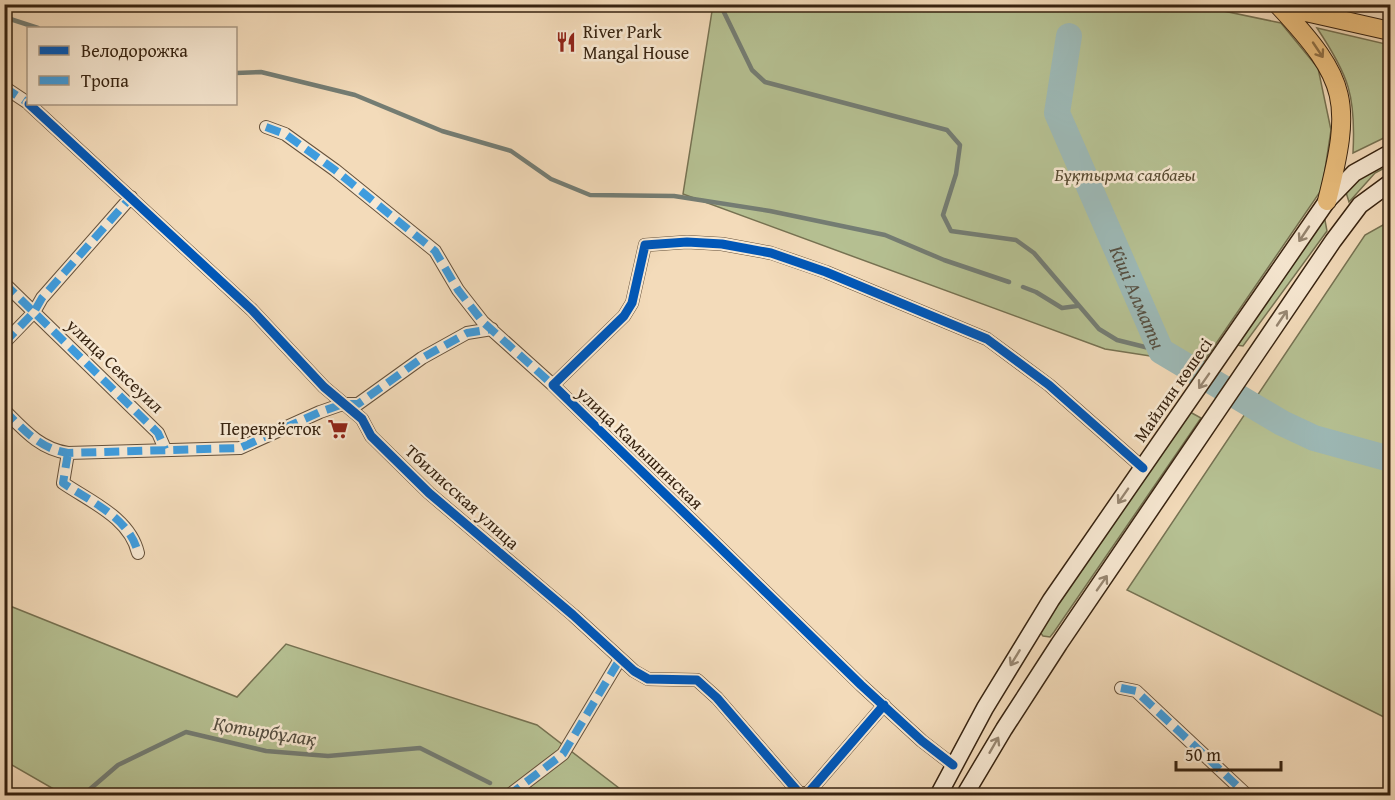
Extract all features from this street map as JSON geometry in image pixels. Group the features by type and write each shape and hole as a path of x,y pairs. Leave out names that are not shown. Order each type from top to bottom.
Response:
{"main road":[{"path":"1275,5 1390,31"},
{"path":"1275,5 1312,41 1329,67 1337,86 1343,129 1327,201"},
{"name":"Майлин көшесі","path":"938,795 953,765 1051,600 1327,201 1354,173 1390,153"},
{"path":"964,795 1059,644 1360,205 1390,183"}],"street":[{"name":"Тбилисская улица","path":"4,87 27,102"},
{"name":"Тбилисская улица","path":"31,105 252,310 343,404 362,419 371,436 429,493 573,615 620,659 648,679 697,680 717,698 800,794 809,792 884,705"},
{"name":"улица Камышинская","path":"266,127 285,134 335,170 435,251 458,290 492,329 922,741 953,765"},
{"path":"4,343 34,312 42,298 130,197"},
{"name":"улица Камышинская","path":"553,385 624,316 632,303 645,245 687,242 722,244 771,253 826,272 987,339 1049,384 1143,468"},
{"name":"улица Сексеуил","path":"4,283 158,433 165,449"},
{"path":"4,410 29,436 50,450 68,453 240,448 343,404 358,404 422,358 467,333 492,329"},
{"path":"68,453 63,483 113,515 135,538 138,553"},
{"path":"508,795 563,754 620,659"},
{"path":"1121,688 1136,691 1248,795"}],"green space":[{"name":"Бұқтырма саябағы","path":"1190,4 1281,23 1318,68 1331,130 1322,189 1202,364 1105,349 683,194 713,5"},
{"path":"1317,28 1390,45 1390,135 1353,153 1353,116 1348,87 1337,60"},
{"path":"1390,158 1390,165 1375,173 1349,202 1345,189"},
{"path":"1324,215 1327,231 1243,346 1236,345"},
{"path":"1390,221 1390,720 1127,590 1365,235"},
{"path":"1190,412 1201,418 1054,632 1050,637 1043,636 1038,630"},
{"path":"5,604 237,697 286,644 537,725 628,795 64,795 5,761"}],"waterway":[{"path":"720,4 752,70 765,82 947,130 960,145 956,174 943,215 951,231 1016,240 1034,253 1099,329 1117,340 1161,351"},
{"path":"4,17 35,27"},
{"name":"Кіші Алматы","path":"1069,36 1057,113 1161,351 1282,423 1314,438 1390,459"},
{"path":"237,73 261,72 355,95 442,131 511,151 551,179 590,195 674,196 770,211 885,235 944,260 1009,282"},
{"path":"1023,287 1062,308 1077,306"},
{"name":"Қотырбұлақ","path":"82,796 118,765 186,732 266,751 328,756 420,748 490,783"},
{"name":"Қотырбұлақ","path":"4,794 8,796"}],"marked path":[{"path":"4,87 27,102"},
{"path":"266,127 285,134 335,170 435,251 458,290 483,322 553,385"},
{"path":"4,343 34,312 42,298 131,197"},
{"path":"4,283 158,433 165,449"},
{"path":"4,410 41,443 68,453 240,448 320,412 343,404 358,404 422,358 467,333 492,329"},
{"path":"68,453 63,483 118,520 134,541 138,553"},
{"path":"508,796 563,754 620,659"},
{"path":"1121,688 1136,691 1248,796"}],"cycle path":[{"path":"30,105 252,310 324,387 362,419 371,436 429,493 573,615 634,671 648,679 697,680 717,698 800,794 809,792 884,705"},
{"path":"953,765 922,741 861,685 553,385 624,316 632,303 645,245 687,242 722,244 771,253 826,272 987,339 1049,385 1143,468"}],"place":[{"name":"River Park Mangal House","path":"566,42"},
{"name":"Перекрёсток","path":"338,429"}]}
